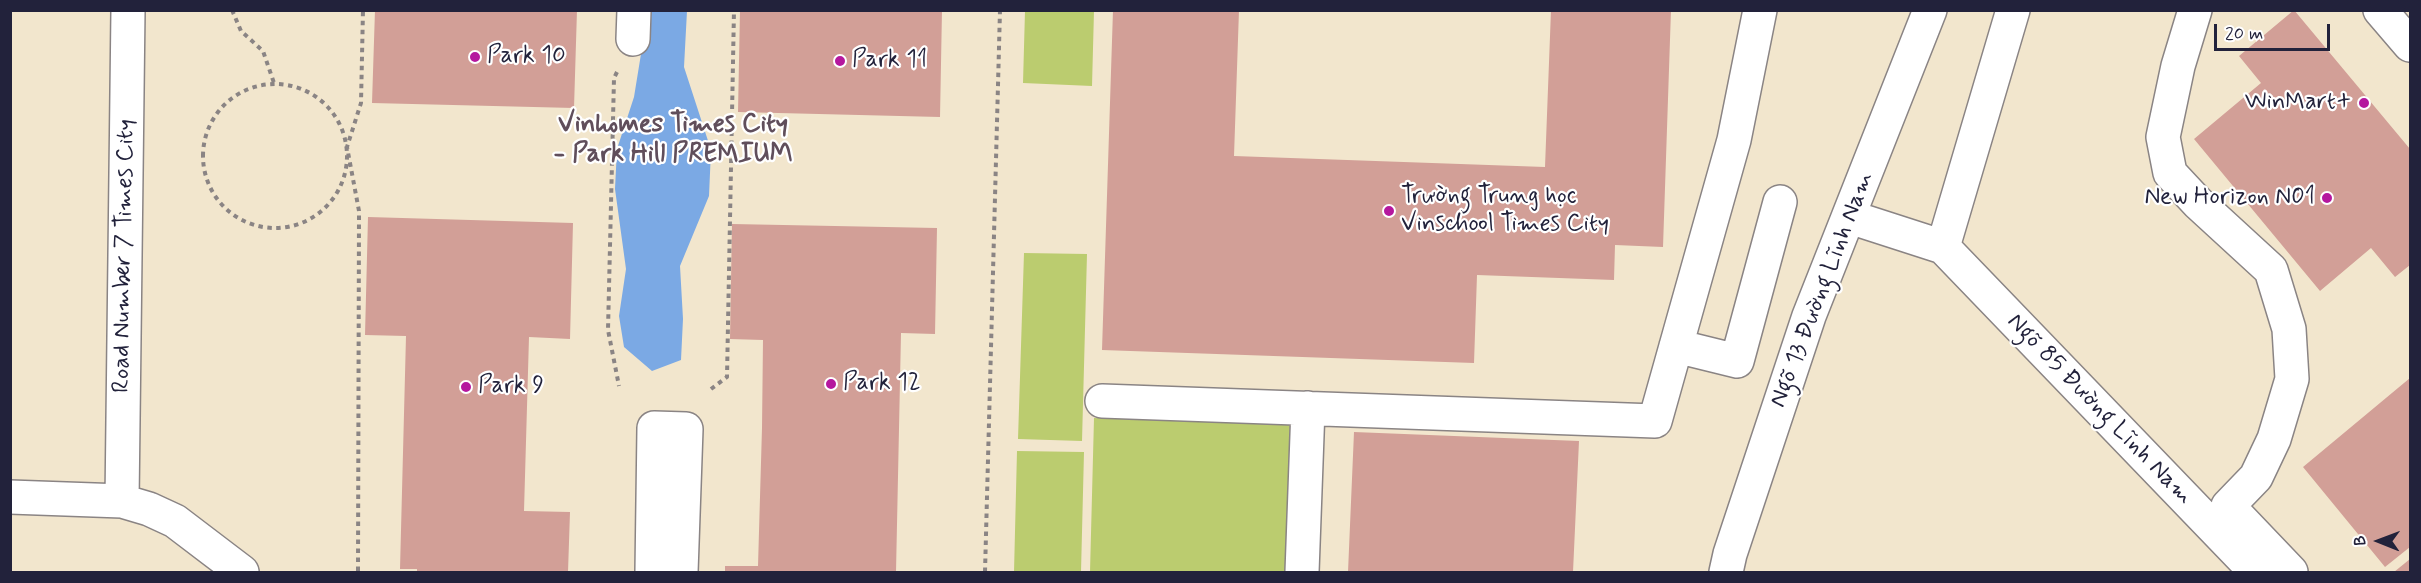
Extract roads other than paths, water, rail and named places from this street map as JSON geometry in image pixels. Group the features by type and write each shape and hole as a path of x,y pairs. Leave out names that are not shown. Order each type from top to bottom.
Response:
{"street":[{"name":"Road Number 7 Times City","path":"122,501 128,10"},
{"path":"1102,401 1655,421 1734,141 1760,10"},
{"name":"Ngõ 13 Đường Lĩnh Nam","path":"1726,573 1730,554 1809,316 1930,10"},
{"path":"1942,247 2013,10"},
{"path":"2195,10 2178,66 2163,137 2170,173 2198,203 2271,270 2289,329 2292,379 2274,439 2256,477 2228,506 2291,573"},
{"path":"2380,10 2410,45"},
{"path":"1676,346 1737,361 1780,202"},
{"name":"Ngõ 85 Đường Lĩnh Nam","path":"1850,217 1942,247 2256,573"},
{"path":"1302,573 1308,408"},
{"path":"652,573 654,428 686,429 681,573"},
{"path":"10,497 122,501 149,509 176,521 242,573"}],"water":[{"path":"648,11 687,11 684,67 711,150 709,196 680,266 683,319 681,360 652,371 624,347 619,316 626,269 615,189 617,149 634,97"}],"place":[{"name":"Park 10","path":"475,57"},
{"name":"Park 11","path":"840,61"},
{"name":"WinMart+","path":"2364,103"},
{"name":"New Horizon N01","path":"2327,198"},
{"name":"Trường Trung học Vinschool Times City","path":"1389,211"},
{"name":"Park 12","path":"831,384"},
{"name":"Park 9","path":"466,387"}],"district":[{"name":"Vinhomes Times City - Park Hill PREMIUM","path":"673,141"}]}
